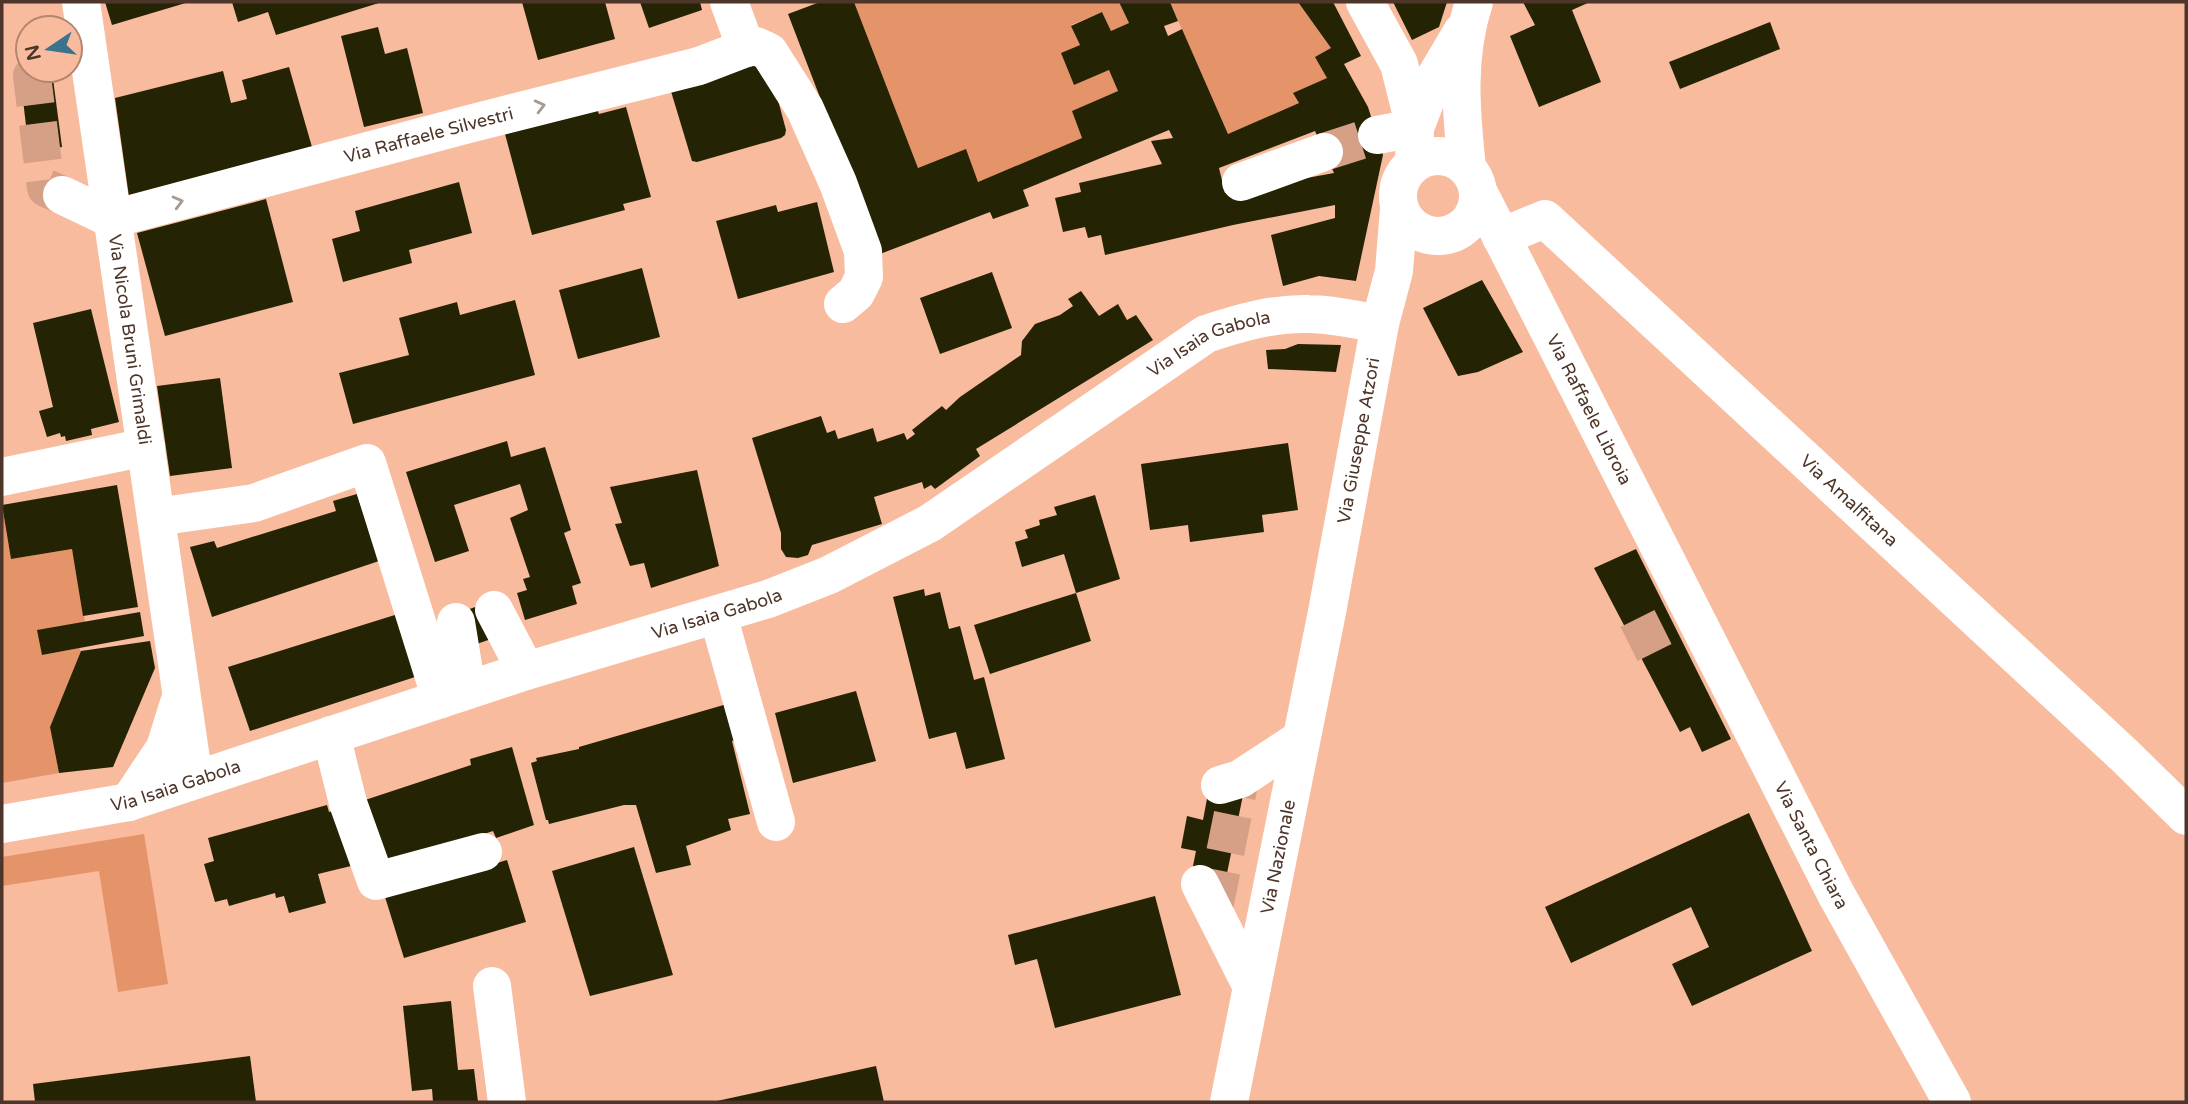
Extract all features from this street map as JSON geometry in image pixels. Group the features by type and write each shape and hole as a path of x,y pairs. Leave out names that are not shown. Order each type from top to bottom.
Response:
{"street":[{"path":"729,2 746,48 756,46 769,51 805,109 838,183 863,251 864,277 856,293 843,304"},
{"path":"1365,2 1399,64 1415,146"},
{"name":"Via Giuseppe Atzori","path":"1327,611 1380,324 1394,271 1399,184 1415,146 1446,89 1470,13"},
{"name":"Via Raffaele Silvestri","path":"112,219 468,124 699,66 746,48"},
{"path":"1394,271 1422,250 1457,231 1472,218 1478,206 1446,89 1399,64"},
{"name":"Via Nicola Bruni Grimaldi","path":"84,76 112,219 194,780"},
{"path":"1377,135 1415,146 1435,156 1447,156 1473,180"},
{"path":"1241,182 1324,152"},
{"name":"Via Raffaele Libroia","path":"1473,180 1682,606"},
{"path":"62,195 112,219"},
{"path":"1399,209 1414,229 1426,235 1438,237 1457,231 1501,237"},
{"name":"Via Amalfitana","path":"1501,237 1545,219 2125,755 2186,816"},
{"name":"Via Isaia Gabola","path":"2,824 129,802 526,671 768,599 829,575 930,523 1206,334 1262,318 1310,314 1380,324"},
{"path":"2,477 146,447"},
{"path":"156,517 254,503 367,463 454,695"},
{"name":"Via Santa Chiara","path":"1682,606 1836,894 1952,1102"},
{"path":"494,610 526,671"},
{"name":"Via Nazionale","path":"1229,1102 1327,611"},
{"path":"718,615 776,822"},
{"path":"454,695 456,622"},
{"name":"Via Nicola Bruni Grimaldi","path":"129,802 165,748 178,707 179,676"},
{"path":"331,735 348,803 376,881 483,852"},
{"path":"1220,785 1240,779 1301,739"},
{"path":"1200,884 1252,987"},
{"path":"492,986 507,1102"}],"shaded area":[{"path":"854,2 1119,2 1129,23 1111,31 1102,12 1071,25 1080,45 1061,53 1074,85 1109,70 1118,91 1073,111 1082,138 978,182 965,150 918,168"},
{"path":"1170,2 1298,2 1331,48 1327,78 1294,93 1299,103 1228,134"},
{"path":"2,506 11,559 72,549 85,622 42,655 79,648 81,651 50,727 59,773 2,783"},
{"path":"144,834 168,984 118,992 99,871 2,886 2,857"}],"building":[{"path":"105,2 189,2 112,25"},
{"path":"232,2 382,2 276,35 268,12 238,22"},
{"path":"522,2 605,2 615,39 538,60"},
{"path":"640,2 700,2 702,10 649,28"},
{"path":"820,2 854,2 918,168 966,149 978,182 1082,138 1072,111 1118,91 1109,70 1074,85 1061,53 1080,45 1071,26 1102,12 1111,31 1129,23 1119,2 1170,2 1178,21 1164,26 1168,36 1182,29 1228,134 1299,103 1293,93 1327,78 1315,57 1331,48 1298,2 1333,2 1361,56 1344,64 1368,107 1383,155 1356,281 1319,276 1283,286 1271,235 1335,218 1335,205 1233,225 1105,255 1101,235 1088,238 1085,227 1063,232 1055,198 1081,192 1079,183 1162,164 1151,141 1173,138 1169,130 1023,190 1029,206 993,219 990,212 880,254 788,14","holes":["1315,131 1334,173 1225,193 1219,168"]},
{"path":"1393,2 1447,2 1439,27 1412,40"},
{"path":"1523,2 1590,2 1572,10 1601,82 1539,107 1510,36 1535,25"},
{"path":"1770,22 1780,49 1680,89 1669,62"},
{"path":"378,27 385,54 407,48 423,113 364,127 341,36"},
{"path":"767,59 786,130 785,135 697,162 692,161 670,88"},
{"path":"289,67 312,147 129,197 115,98 223,71 231,103 247,99 242,80"},
{"path":"21,84 54,84 62,147 29,151"},
{"path":"626,107 651,197 623,204 625,210 532,235 505,134 597,109 599,114"},
{"path":"459,182 472,233 409,250 412,263 343,282 332,239 360,231 355,211"},
{"path":"266,199 293,302 165,336 137,233"},
{"path":"817,202 834,272 738,299 716,221 776,205 778,212"},
{"path":"642,268 660,337 578,359 559,290"},
{"path":"992,272 1012,328 940,354 920,298"},
{"path":"1482,280 1523,352 1478,372 1458,376 1423,308"},
{"path":"1081,291 1099,316 1118,304 1127,320 1136,315 1153,340 976,449 980,456 935,489 931,485 924,489 922,482 874,497 882,524 812,545 808,555 786,557 781,549 781,533 752,438 821,416 827,433 835,430 838,439 873,428 877,442 904,433 907,440 915,434 912,430 942,406 946,410 960,397 1021,355 1022,341 1035,324 1060,315 1073,306 1068,299"},
{"path":"515,300 535,375 353,424 339,373 409,355 399,318 457,302 460,315"},
{"path":"91,309 119,422 91,429 92,435 66,441 65,436 61,437 60,433 47,437 39,411 53,407 33,323"},
{"path":"1298,344 1341,345 1336,372 1268,369 1266,350 1285,349"},
{"path":"220,378 232,468 170,476 157,386"},
{"path":"507,441 511,457 545,447 571,530 564,533 581,583 572,586 577,604 525,620 517,593 527,590 523,579 530,577 510,518 528,510 520,484 454,505 469,551 435,562 406,472"},
{"path":"1288,443 1298,510 1262,515 1264,532 1190,542 1188,525 1150,530 1141,464"},
{"path":"697,470 719,566 651,588 644,563 630,566 615,524 622,523 610,487"},
{"path":"117,485 138,607 83,616 72,549 11,559 2,505"},
{"path":"357,494 379,561 212,617 190,547 214,541 217,548 336,511 333,501"},
{"path":"1095,495 1120,579 1076,593 1064,554 1022,567 1015,542 1028,538 1025,530 1040,525 1039,520 1057,515 1054,507"},
{"path":"1636,549 1731,739 1702,752 1690,727 1680,732 1594,568"},
{"path":"924,589 925,596 940,592 949,629 960,626 974,680 984,677 1005,759 966,769 956,732 929,739 893,597"},
{"path":"1076,593 1091,641 990,674 974,625"},
{"path":"484,604 494,638 468,647 458,613"},
{"path":"140,612 144,636 42,655 37,630"},
{"path":"398,614 418,676 250,731 228,667"},
{"path":"150,641 155,668 113,767 59,773 50,727 81,651"},
{"path":"856,691 876,761 793,783 775,713"},
{"path":"727,704 739,739 732,741 750,814 728,819 731,830 686,846 691,865 656,873 636,805 624,805 549,824 546,820 531,763 537,761 536,758 579,749"},
{"path":"512,747 534,825 496,838 493,831 376,870 353,804 471,765 470,759"},
{"path":"1209,788 1243,795 1225,883 1191,876 1196,851 1181,848 1187,816 1203,820"},
{"path":"327,805 329,812 333,811 351,866 318,874 326,903 289,913 284,896 276,898 275,893 229,906 227,899 215,902 204,864 214,861 208,838"},
{"path":"1749,813 1812,951 1692,1006 1672,964 1709,947 1691,907 1571,963 1545,907"},
{"path":"634,847 673,975 590,996 552,871"},
{"path":"507,860 526,922 404,958 385,897"},
{"path":"1155,896 1181,995 1055,1028 1037,959 1015,965 1008,935"},
{"path":"451,1001 458,1070 474,1069 478,1102 433,1102 432,1089 412,1091 403,1006"},
{"path":"250,1056 256,1102 35,1102 33,1084"},
{"path":"876,1066 884,1102 717,1102 717,1101"}],"tunnel":[{"path":"33,84 46,188 62,195"},
{"path":"1324,152 1377,135"},
{"path":"1629,644 1673,622"},
{"path":"1214,908 1240,779"}]}
